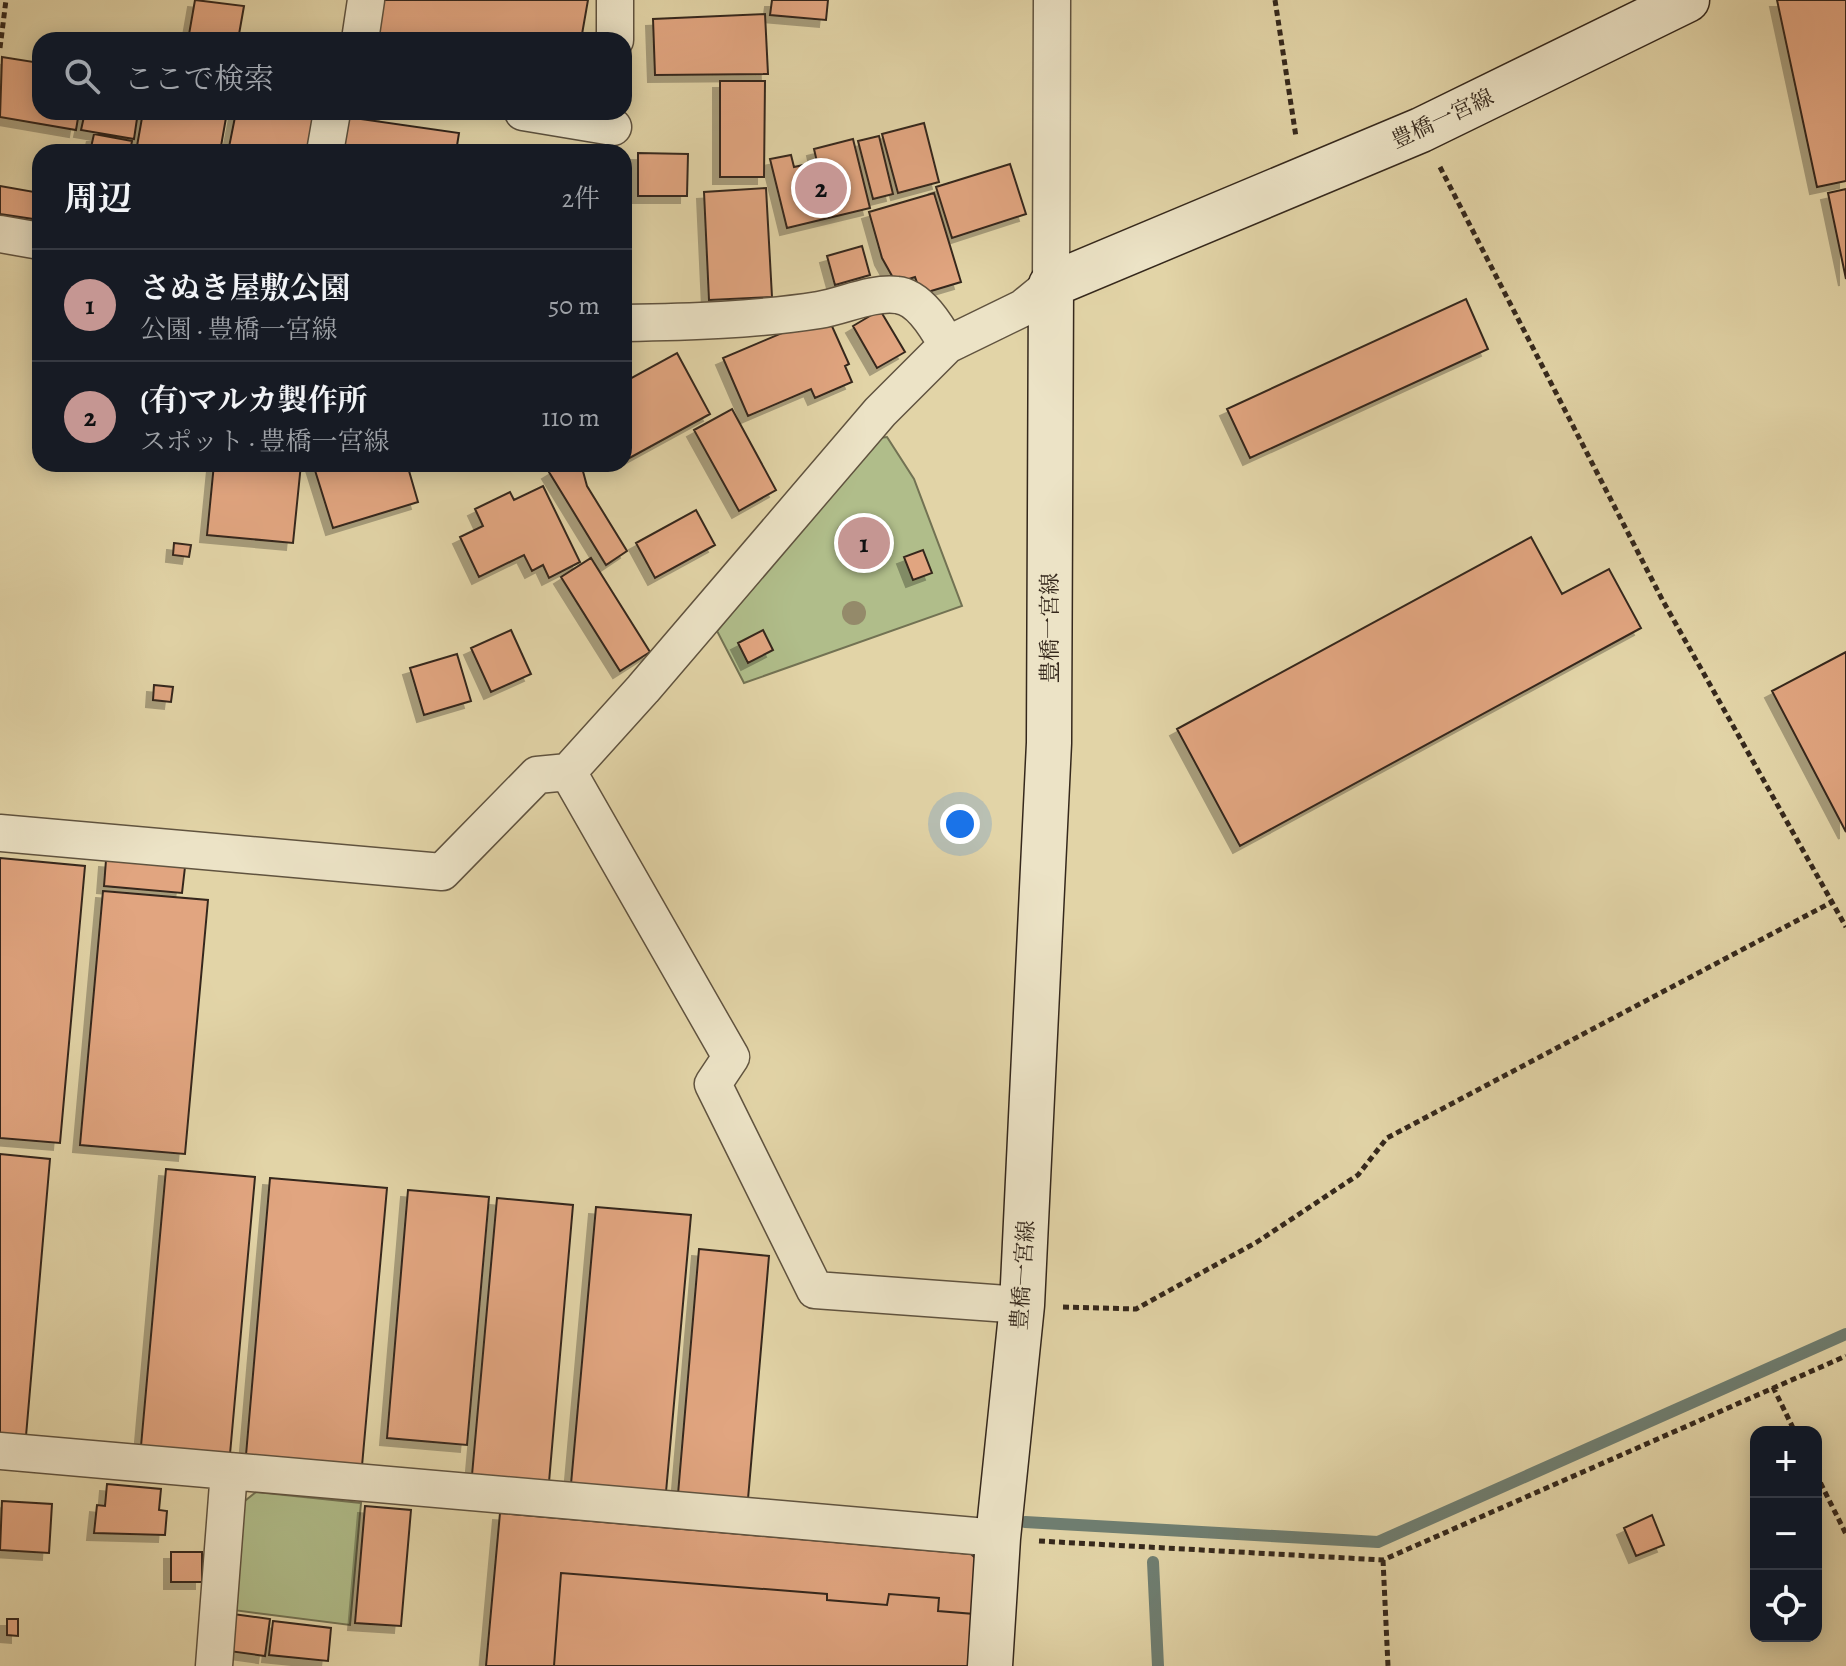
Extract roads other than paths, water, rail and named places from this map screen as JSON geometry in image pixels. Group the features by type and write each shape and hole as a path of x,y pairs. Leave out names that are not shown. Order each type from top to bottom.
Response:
{"main road":[{"name":"豊橋一宮線","path":"990,1666 998,1538 1022,1305 1049,743 1051,285 1421,130 1687,0"}],"street":[{"path":"361,32 366,0"},
{"path":"615,0 615,32"},
{"path":"0,833 442,872 537,775 568,772 880,412 947,345 1023,308 1051,285 1052,0"},
{"path":"326,144 331,120"},
{"path":"563,120 614,130"},
{"path":"0,234 32,240"},
{"path":"632,323 691,322 820,310 898,294 914,303 937,327 947,345"},
{"path":"568,772 731,1057 713,1084 815,1290 1022,1305"},
{"path":"0,1451 998,1538"},
{"path":"214,1666 229,1471"}],"waterway":[{"path":"1025,1522 1378,1542 1846,1334"},
{"path":"1153,1562 1158,1666"}],"place":[{"name":"(有)マルカ製作所","path":"821,188"},
{"name":"さぬき屋敷公園","path":"864,543"}]}
